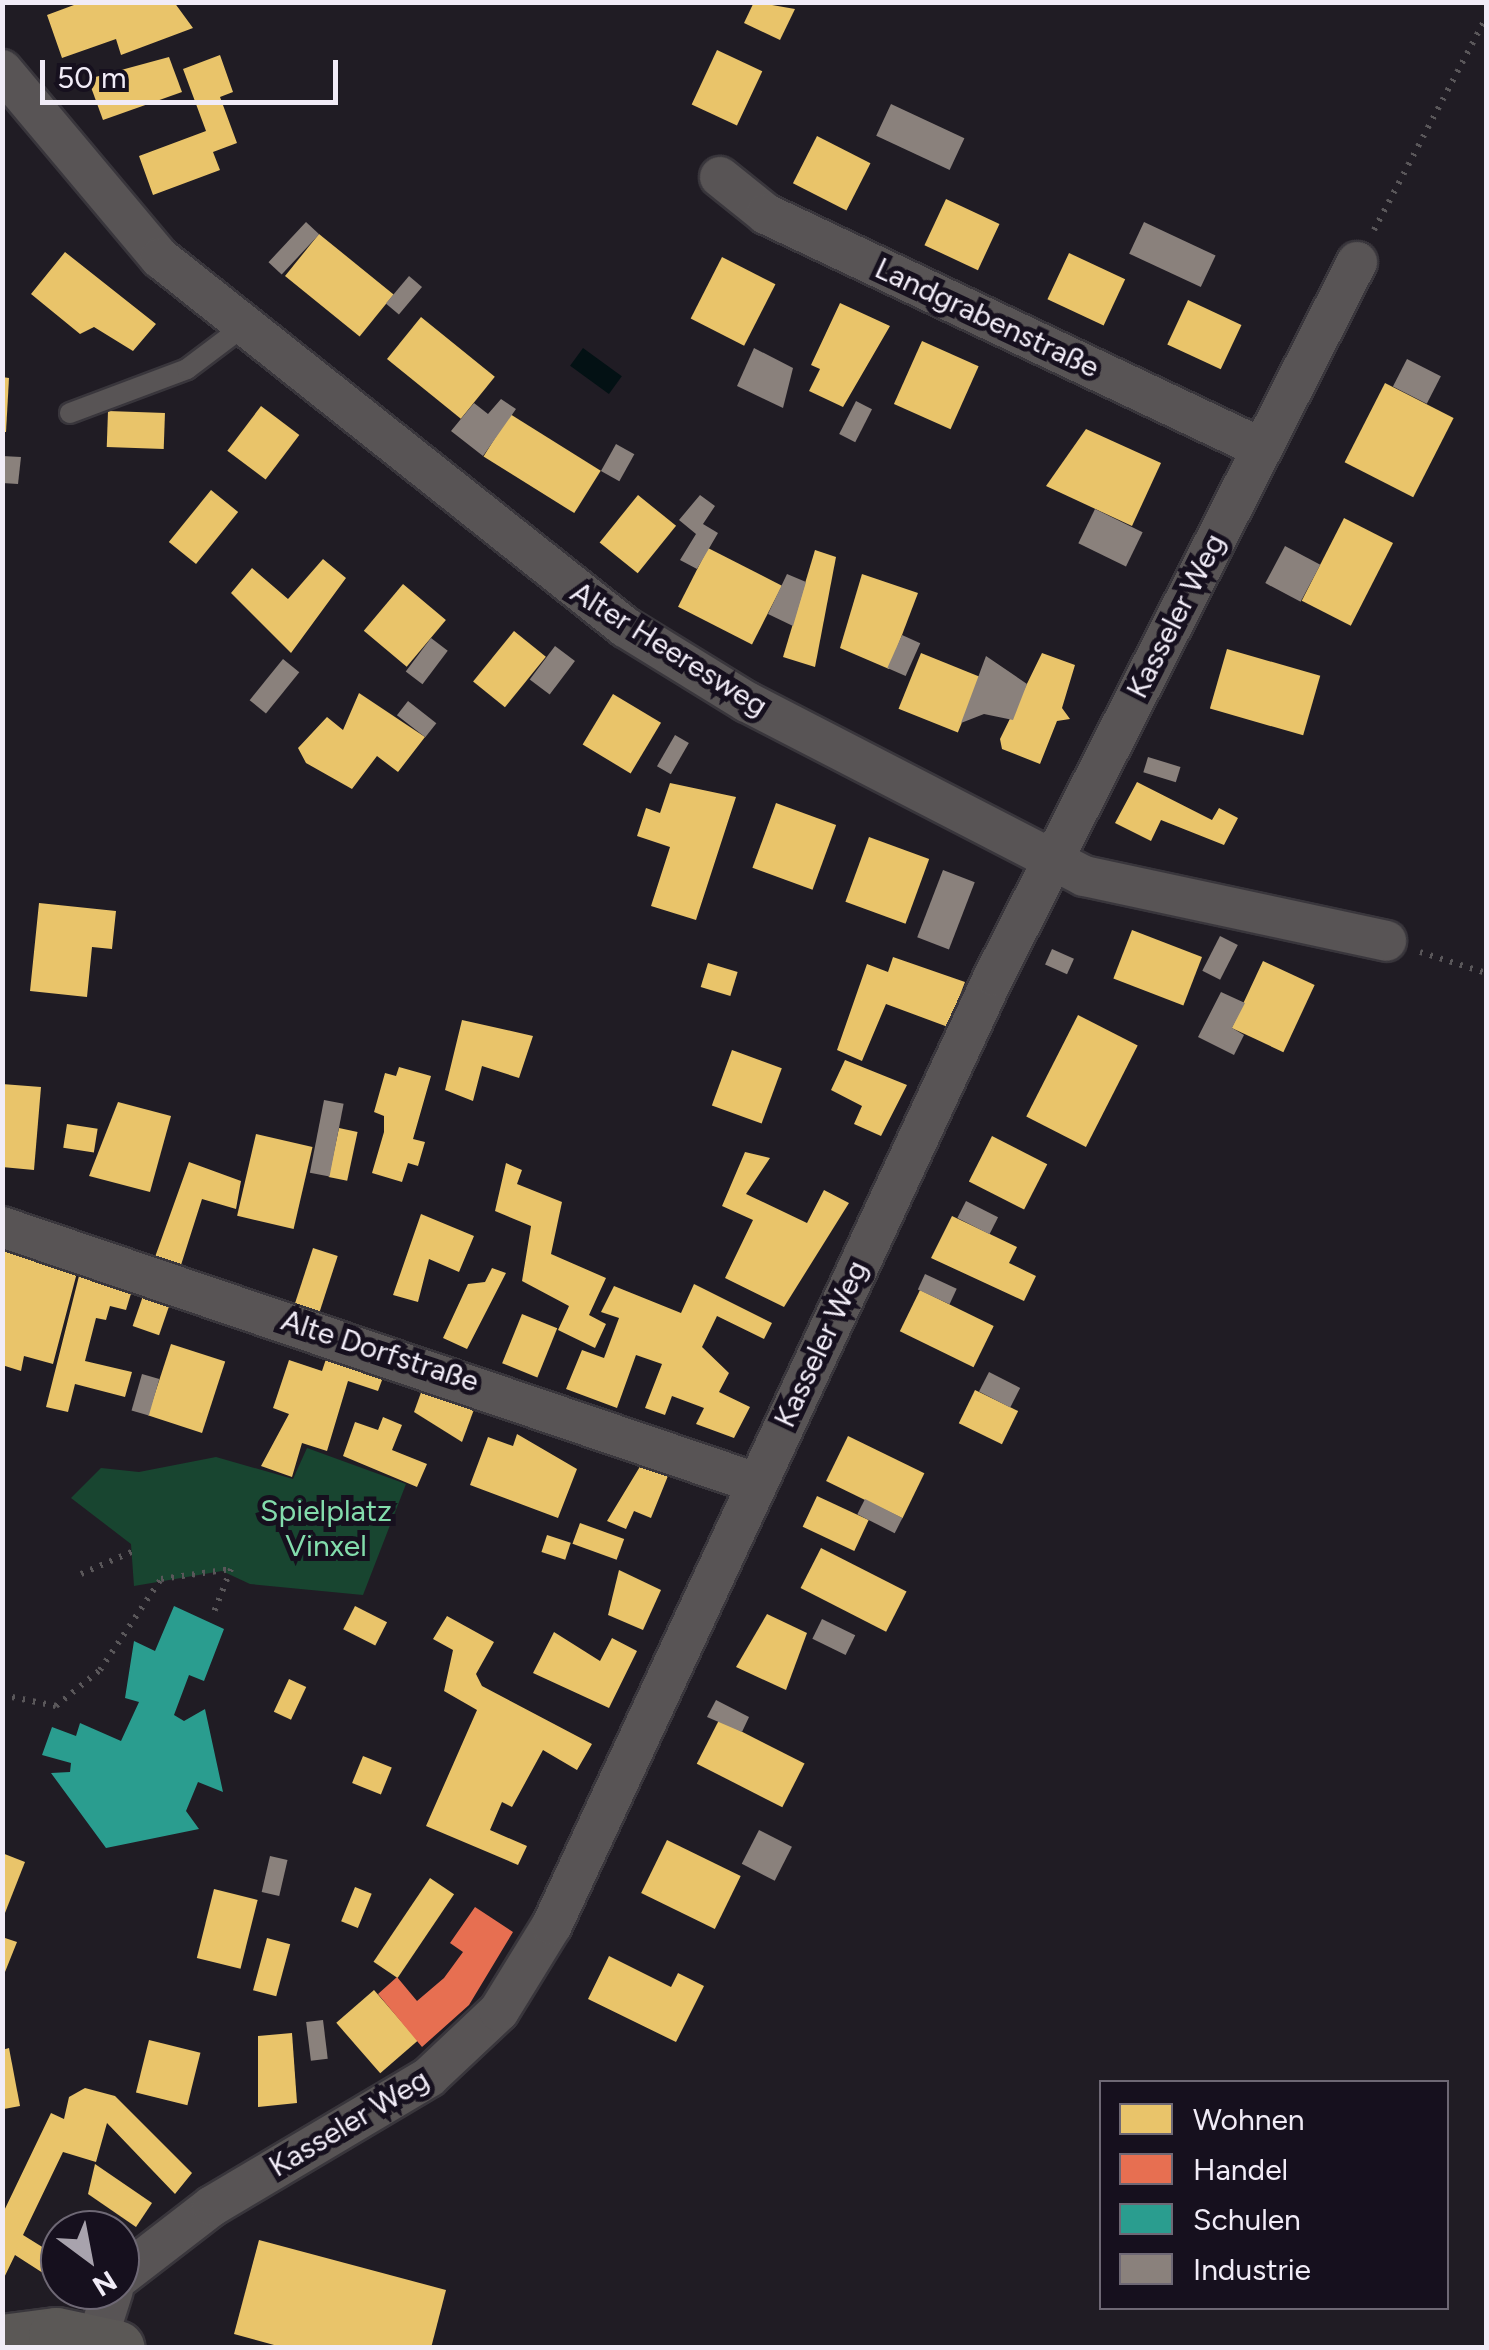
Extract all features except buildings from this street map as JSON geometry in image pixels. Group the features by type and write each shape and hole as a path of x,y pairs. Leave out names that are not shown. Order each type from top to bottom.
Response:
{"street":[{"name":"Alter Heeresweg","path":"2,70 160,258 626,627 747,702 1054,857 1084,876 1386,941"},
{"name":"Landgrabenstraße","path":"720,177 766,214 1261,448"},
{"name":"Kasseler Weg","path":"140,2262 212,2206 429,2077 499,2011 552,1925 756,1483 1054,857 1357,262"},
{"name":"Alte Dorfstraße","path":"2,1227 756,1483"},
{"path":"2,2342 109,2326"}],"lane":[{"path":"70,413 200,363 244,326"}],"path":[{"path":"1357,262 1486,18"},
{"path":"1386,941 1486,972"},
{"path":"80,1574 134,1551"},
{"path":"2,1696 56,1706 100,1670 161,1579 231,1569 212,1617"}],"green space":[{"name":"Spielplatz Vinxel","path":"307,1448 406,1484 363,1595 250,1584 222,1571 134,1586 131,1544 71,1498 101,1468 139,1472 216,1457 293,1479"}],"shaded area":[{"path":"583,348 622,376 609,394 570,366"}]}
